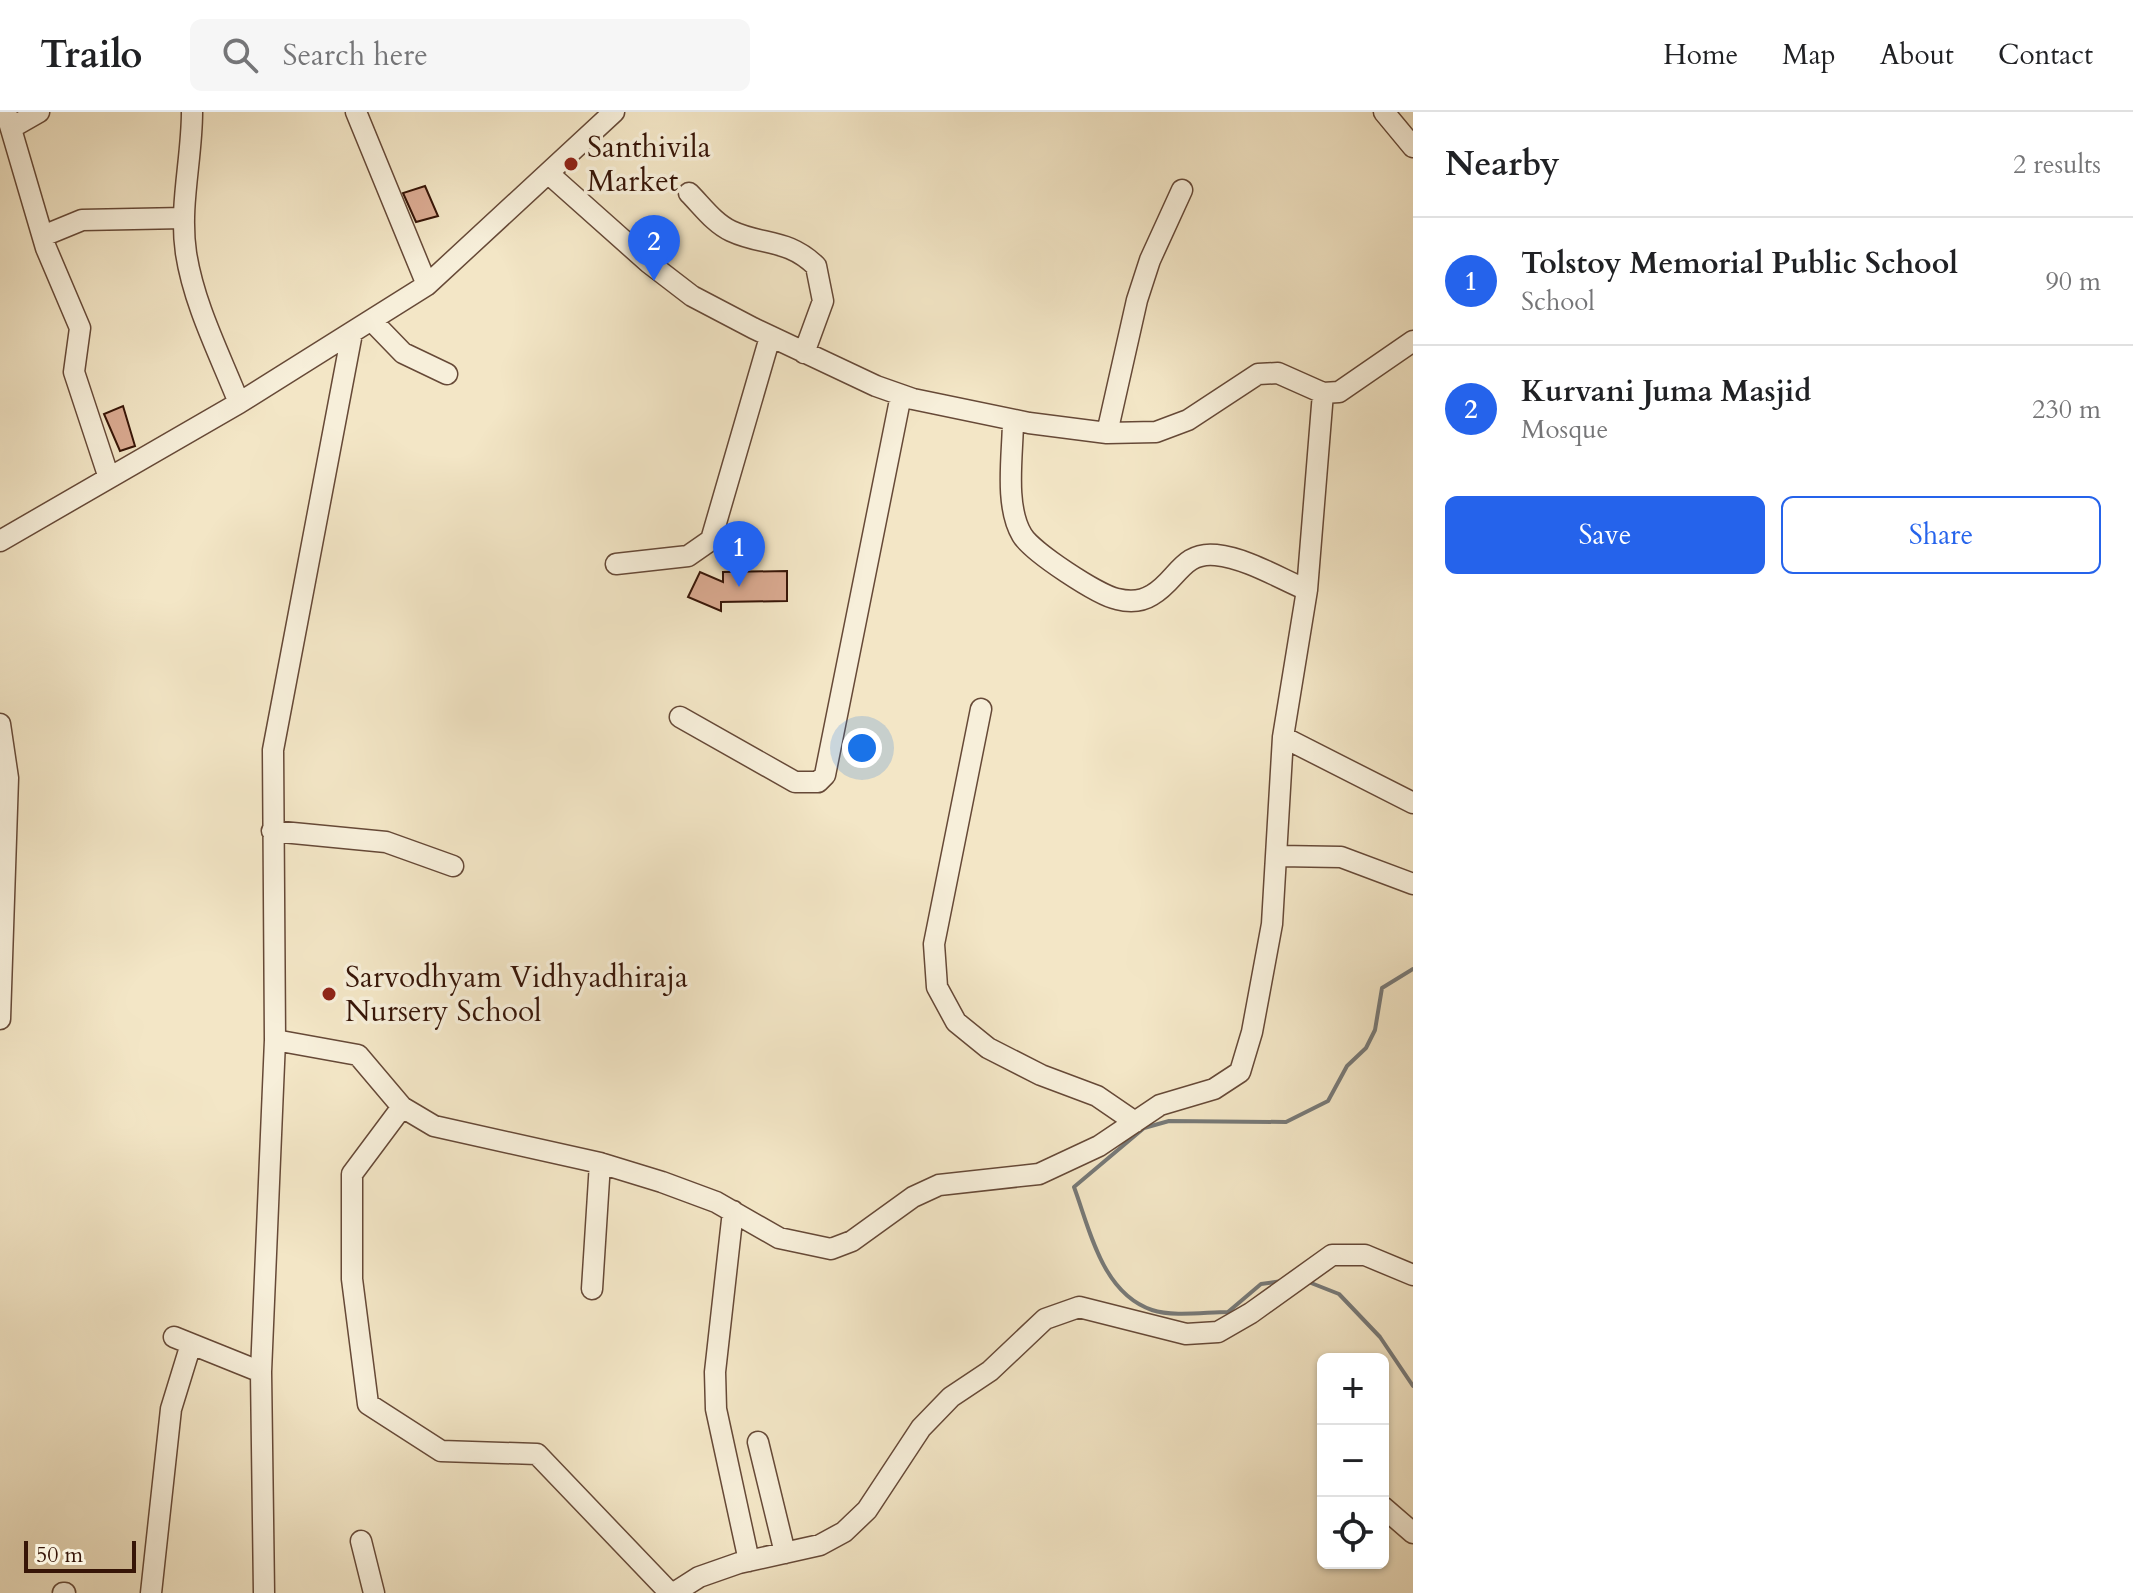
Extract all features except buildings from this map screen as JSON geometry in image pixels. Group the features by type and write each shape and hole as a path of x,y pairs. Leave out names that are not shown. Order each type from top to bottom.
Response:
{"street":[{"path":"39,112 9,120 43,236 80,328 74,372 109,478"},
{"path":"192,112 184,218 186,252 195,291 239,403"},
{"path":"356,112 427,285"},
{"path":"0,541 239,403 427,285 614,112"},
{"path":"1384,112 1413,147"},
{"path":"549,174 649,263 692,296 770,337 901,395 1013,420 1107,433 1156,432 1177,424 1258,374 1278,373 1323,393 1339,392 1413,341"},
{"path":"1107,433 1137,300 1150,260 1182,190"},
{"path":"689,193 720,225 735,233 784,243 816,266 823,301 804,353"},
{"path":"43,236 82,220 184,218"},
{"path":"372,321 403,353 447,374"},
{"path":"264,1593 261,1372 275,1040 273,750 352,333"},
{"path":"616,564 688,556 711,540 718,526 770,337"},
{"path":"275,1040 358,1055 402,1107 434,1126 600,1163 662,1182 733,1211 779,1238 831,1249 852,1241 913,1197 939,1185 1039,1174 1099,1146 1160,1105 1214,1089 1240,1072 1252,1032 1269,939 1279,856 1283,737 1307,590 1323,393"},
{"path":"680,717 795,782 818,782 825,775 901,395"},
{"path":"1013,420 1014,506 1022,535 1043,555 1113,599 1134,602 1153,595 1182,564 1194,557 1215,554 1307,590"},
{"path":"981,709 934,944 937,987 956,1022 988,1048 1041,1075 1097,1096 1135,1122"},
{"path":"0,724 8,778 0,1019"},
{"path":"1283,737 1413,803"},
{"path":"272,831 386,842 453,866"},
{"path":"1279,856 1341,857 1413,884"},
{"path":"402,1107 352,1174 352,1279 368,1404 441,1451 537,1454 672,1593 699,1577 749,1561 820,1545 844,1532 867,1510 921,1428 951,1397 990,1371 1045,1319 1079,1307 1186,1334 1218,1332 1251,1313 1332,1255 1365,1255 1413,1275"},
{"path":"592,1289 600,1163"},
{"path":"733,1211 715,1372 716,1409 749,1561"},
{"path":"151,1593 171,1409 182,1340 261,1372"},
{"path":"758,1442 785,1553"},
{"path":"1389,1512 1413,1533"},
{"path":"361,1541 374,1593"}],"waterway":[{"path":"1282,1281 1261,1284 1228,1312 1179,1314 1152,1310 1135,1302 1110,1275 1100,1258 1074,1187 1144,1128 1169,1121 1286,1122 1328,1101 1347,1066 1366,1048 1375,1030 1382,988 1413,969"},
{"path":"1306,1281 1339,1294 1380,1337 1413,1386"}],"place":[{"name":"Santhivila Market","path":"571,164"},
{"name":"Kurvani Juma Masjid","path":"654,281"},
{"name":"Tolstoy Memorial Public School","path":"739,587"},
{"name":"Sarvodhyam Vidhyadhiraja Nursery School","path":"329,994"}]}
